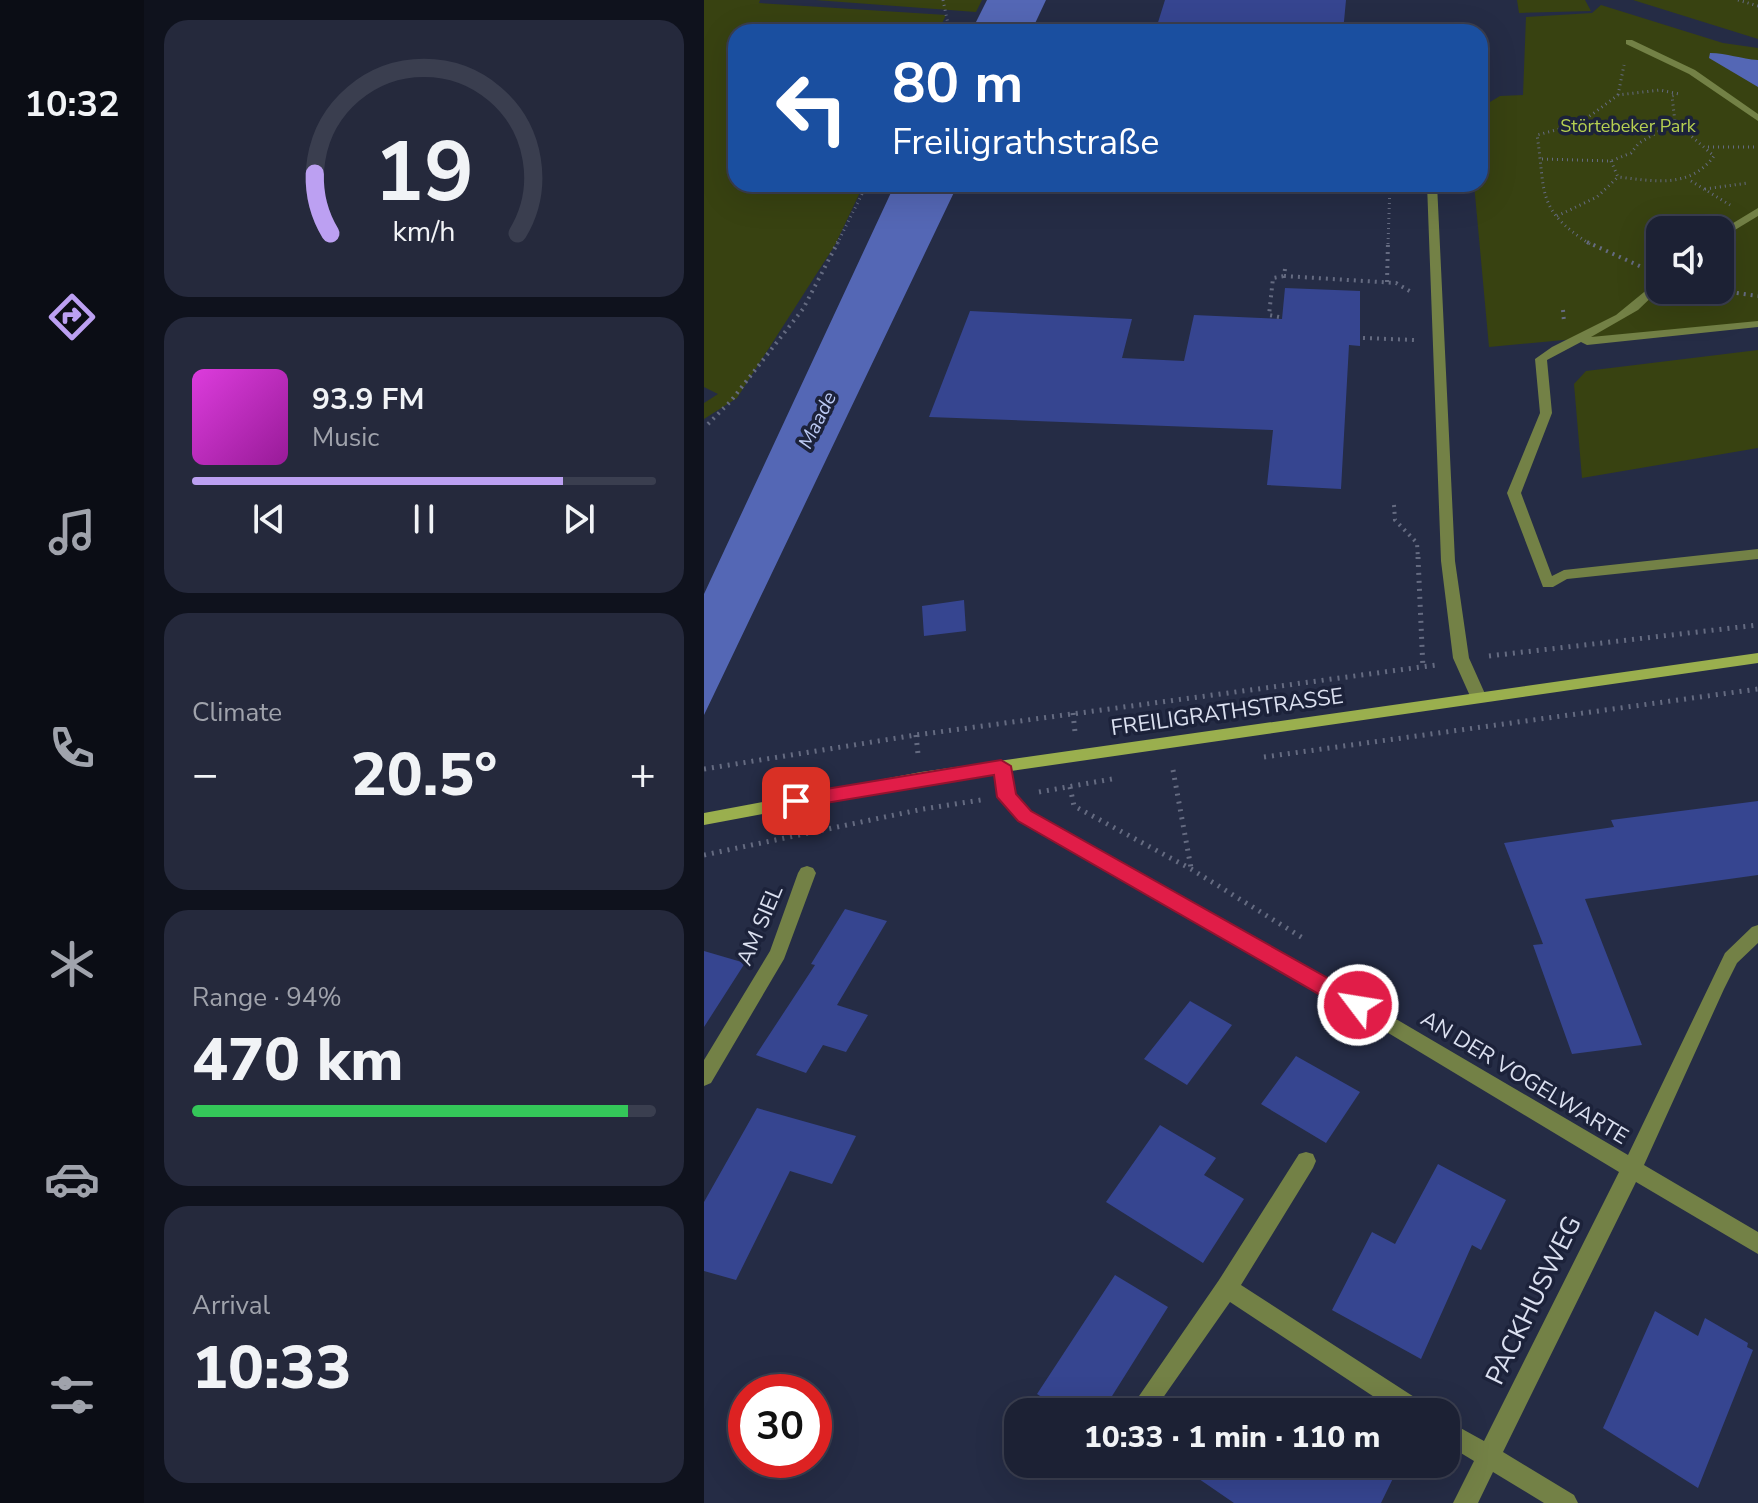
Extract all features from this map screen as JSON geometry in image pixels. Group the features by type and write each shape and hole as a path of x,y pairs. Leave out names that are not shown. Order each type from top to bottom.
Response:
{"main road":[{"name":"FREILIGRATHSTRASSE","path":"704,819 921,778 1758,658"}],"street":[{"path":"1629,42 1692,72 1758,118"},
{"path":"1432,192 1443,508 1461,658 1478,696"},
{"path":"1734,227 1754,214"},
{"path":"1646,297 1613,324 1566,343 1541,359 1546,413 1514,493 1548,584 1564,575 1758,554"},
{"path":"1566,343 1758,324"},
{"name":"AN DER VOGELWARTE","path":"1001,766 1007,797 1025,816 1303,973 1758,1244"},
{"name":"AM SIEL","path":"704,1077 778,954 807,873"},
{"name":"PACKHUSWEG","path":"1465,1503 1642,1148 1716,986 1731,958 1756,938"},
{"path":"1149,1398 1227,1288 1306,1161"},
{"path":"1227,1288 1396,1398"},
{"path":"1460,1440 1566,1503"}],"path":[{"path":"943,0 948,24"},
{"path":"1738,0 1758,6"},
{"path":"1618,95 1629,42"},
{"path":"1557,216 1597,197 1618,177 1690,180 1702,174 1714,156 1675,122 1672,96 1678,93 1660,90 1618,95 1579,124 1537,135 1547,205 1557,216 1572,231 1610,256 1646,269"},
{"path":"1542,159 1611,161 1631,153 1639,143 1675,122"},
{"path":"1707,147 1758,147"},
{"path":"1611,161 1618,177"},
{"path":"1690,180 1754,214"},
{"path":"1704,189 1748,183"},
{"path":"708,424 730,402 803,309 863,192"},
{"path":"1387,282 1390,192"},
{"path":"1284,276 1285,269"},
{"path":"1279,317 1269,315 1273,278 1284,276 1387,282 1409,289 1415,296"},
{"path":"1734,293 1758,296"},
{"path":"1363,338 1416,341 1419,335"},
{"path":"1394,505 1395,520 1417,543 1423,669"},
{"path":"704,769 1073,713 1423,669 1461,658 1758,625"},
{"path":"1252,759 1758,689"},
{"path":"1158,772 1188,768"},
{"path":"1173,770 1191,869"},
{"path":"1070,787 1113,779"},
{"path":"704,855 923,809"}],"green space":[{"path":"704,0 760,0 759,3 946,15 942,24 728,24 728,192 860,192 835,245 737,398 704,419 704,403 718,394 704,387"},
{"path":"815,0 982,0 976,12"},
{"path":"1517,0 1585,0 1591,11 1519,13"},
{"path":"1633,0 1758,0 1758,39"},
{"name":"Störtebeker Park","path":"1601,5 1723,43 1758,48 1758,322 1489,347 1475,192 1488,192 1488,103 1500,96 1523,95 1526,17 1592,13"},
{"path":"1758,350 1758,448 1582,478 1574,384 1586,371"}],"water":[{"path":"987,0 1046,0 1035,24 975,24"},
{"path":"1710,53 1758,60 1758,87 1709,58"},
{"name":"Maade","path":"891,192 954,192 704,715 704,594"}],"building":[{"path":"1165,0 1346,0 1344,24 1158,24"},
{"path":"1285,288 1360,291 1360,346 1349,345 1341,489 1267,485 1273,430 929,417 970,311 1132,319 1122,358 1184,361 1194,315 1282,319"},
{"path":"964,600 966,631 924,636 922,606"},
{"path":"1758,801 1758,875 1585,899 1642,1045 1572,1054 1533,945 1543,944 1504,843 1614,827 1611,820"},
{"path":"845,909 887,921 837,1005 868,1015 846,1052 823,1045 806,1073 756,1055 815,965 811,964"},
{"path":"704,951 745,963 704,1027"},
{"path":"1190,1001 1232,1025 1187,1085 1144,1059"},
{"path":"1296,1056 1360,1092 1326,1143 1261,1104"},
{"path":"757,1108 856,1136 832,1184 790,1171 736,1280 704,1271 704,1202"},
{"path":"1160,1125 1216,1158 1204,1175 1244,1199 1203,1263 1106,1202"},
{"path":"1438,1164 1506,1200 1481,1250 1472,1245 1421,1359 1332,1310 1372,1232 1395,1244"},
{"path":"1115,1275 1168,1307 1111,1398 1043,1398 1037,1394"},
{"path":"1655,1311 1698,1336 1705,1318 1748,1343 1747,1347 1753,1350 1698,1488 1603,1428"},
{"path":"1198,1478 1393,1478 1381,1503 1234,1503"}],"route":[{"path":"796,801 1001,766 1007,797 1025,816 1358,1005"}]}
